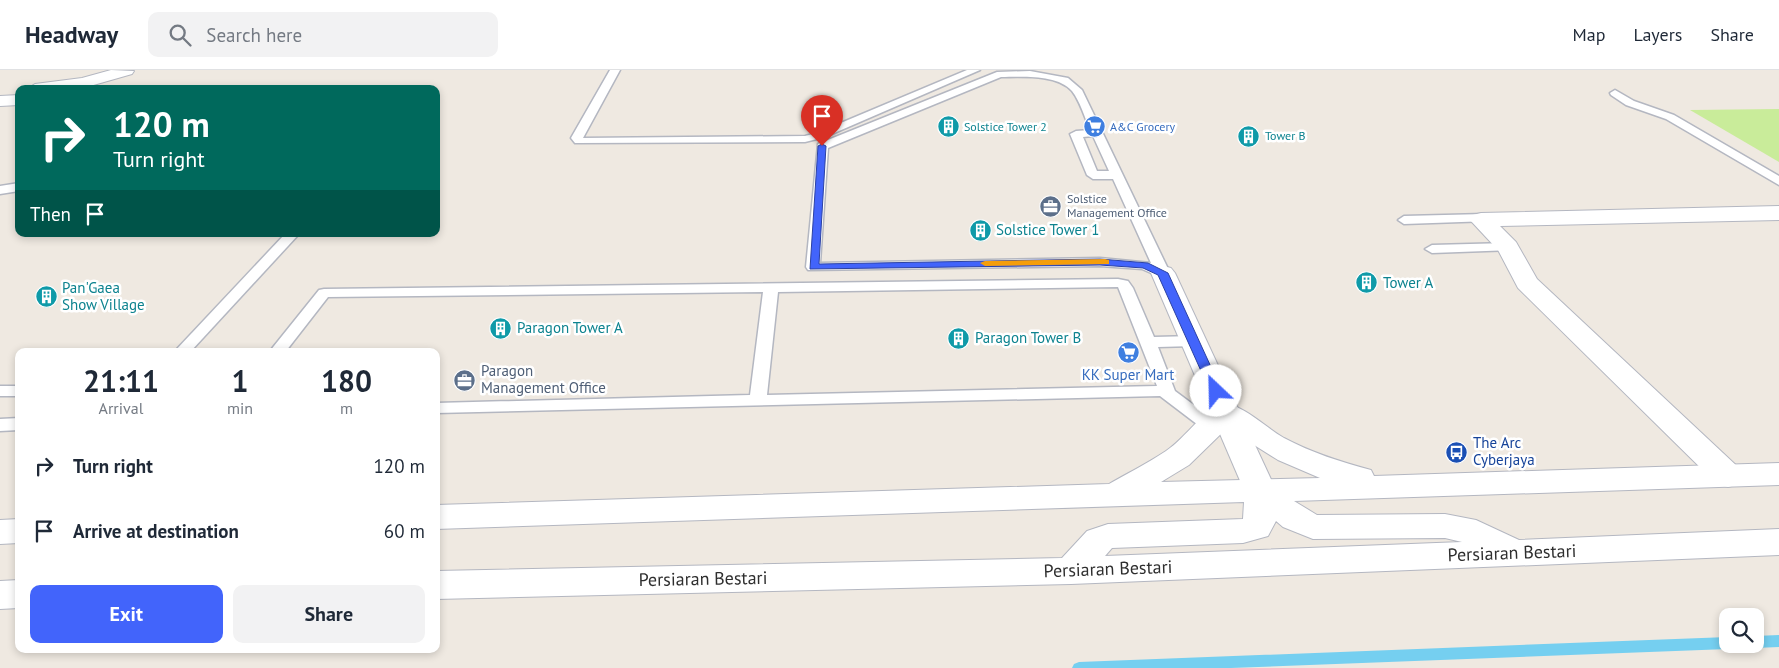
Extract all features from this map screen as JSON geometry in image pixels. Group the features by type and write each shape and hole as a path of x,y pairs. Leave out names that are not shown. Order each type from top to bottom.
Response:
{"main road":[{"path":"105,85 128,71"},
{"path":"67,85 83,83 128,71"},
{"path":"1728,476 1527,283 1508,247 1481,220 1485,218 1779,213"},
{"path":"1163,273 1194,341 1219,419 1260,490 1295,519 1313,527 1445,526 1464,529 1515,553"},
{"path":"1219,419 1251,433 1273,447 1312,465 1403,486"},
{"path":"1117,494 1178,458 1219,419"},
{"path":"440,517 1779,474"},
{"path":"1071,571 1099,540 1108,536 1243,531 1256,527 1260,520 1260,490"},
{"name":"Persiaran Bestari","path":"440,585 1071,571 1779,542"},
{"path":"0,595 15,594"}],"lane":[{"path":"615,70 577,138 579,142 805,138 821,135 975,70"},
{"path":"1000,74 1030,74 1064,80 1077,90 1163,273 1145,265 1100,262 814,267 822,146 1000,74"},
{"path":"1638,93 1653,102 1670,117 1779,181"},
{"path":"1615,94 1630,103 1670,117"},
{"path":"1096,133 1076,134 1093,175 1116,175"},
{"path":"0,190 15,188"},
{"path":"1404,220 1485,218"},
{"path":"187,348 289,237"},
{"path":"1432,249 1508,247"},
{"path":"280,348 324,292 1118,283 1123,284 1126,288 1167,390 1164,390"},
{"path":"758,401 771,286"},
{"path":"1149,342 1194,341"},
{"path":"440,408 1164,390 1219,419"},
{"path":"0,392 15,391"},
{"path":"0,425 15,424"}],"green space":[{"path":"1779,109 1779,162 1690,110"}],"waterway":[{"path":"1764,642 1779,641"},
{"path":"1079,668 1719,643"}],"slow traffic":[{"path":"985,263 1105,262"}],"place":[{"name":"Solstice Tower 2","path":"948,127"},
{"name":"A&C Grocery","path":"1094,127"},
{"name":"Tower B","path":"1249,136"},
{"name":"Solstice Management Office","path":"1051,206"},
{"name":"Solstice Tower 1","path":"980,230"},
{"name":"Tower A","path":"1367,283"},
{"name":"Pan'Gaea Show Village","path":"46,297"},
{"name":"Paragon Tower A","path":"501,328"},
{"name":"Paragon Tower B","path":"959,338"},
{"name":"KK Super Mart","path":"1128,352"},
{"name":"Paragon Management Office","path":"465,380"},
{"name":"The Arc Cyberjaya","path":"1457,452"}],"route":[{"path":"822,146 814,267 1100,262 1145,265 1163,273 1216,391"}]}
